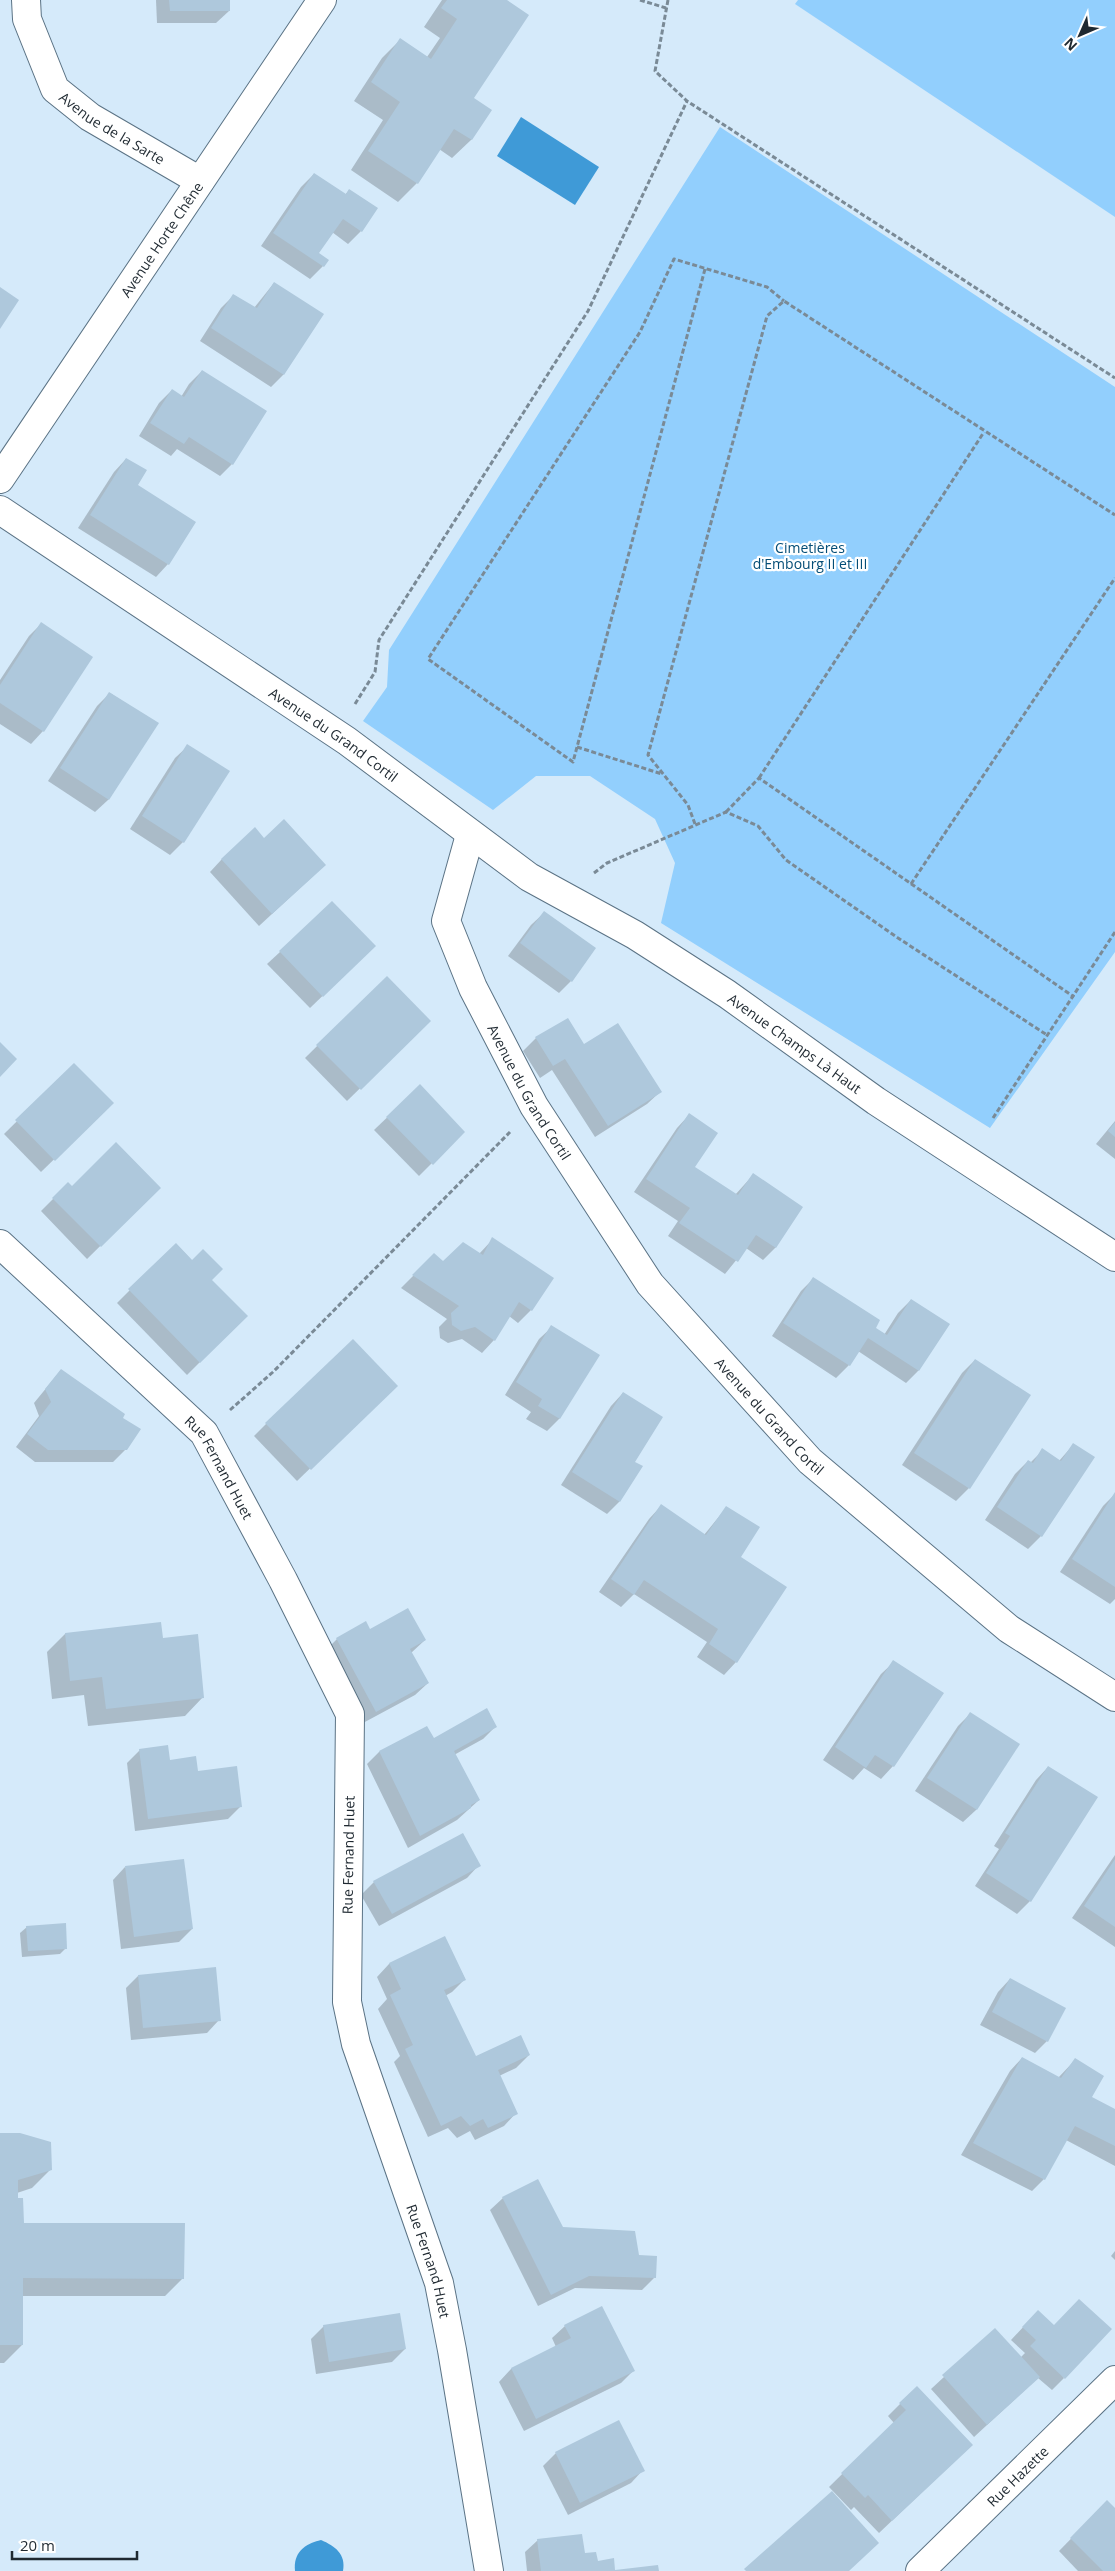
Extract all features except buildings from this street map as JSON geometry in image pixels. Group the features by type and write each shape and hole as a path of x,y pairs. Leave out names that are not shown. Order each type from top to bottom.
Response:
{"street":[{"name":"Avenue de la Sarte","path":"26,0 27,19 55,89 90,117 200,181"},
{"name":"Avenue Horte Chêne","path":"0,479 322,0"},
{"name":"Avenue du Grand Cortil","path":"0,510 337,734 470,835 446,921 473,988 534,1106 650,1284 810,1461 1009,1629 1115,1697"},
{"name":"Avenue Champs Là Haut","path":"470,835 529,877 635,936 727,994 876,1101 1115,1257"},
{"name":"Rue Fernand Huet","path":"0,1244 204,1433 283,1580 350,1714 347,2002 356,2044 438,2283 452,2350 489,2571"},
{"name":"Rue Hazette","path":"920,2571 1115,2380"}],"path":[{"path":"640,0 666,8"},
{"path":"668,0 655,70 687,101 1115,378"},
{"path":"337,734 375,672 379,640 588,311 687,101"},
{"path":"705,268 573,762 428,659 640,332 674,259 705,268 766,288 984,432 1115,514"},
{"path":"695,824 688,805 648,755 767,316 784,301"},
{"path":"565,896 607,863 726,812 759,778 984,432"},
{"path":"911,884 1115,578"},
{"path":"576,748 664,774"},
{"path":"759,778 1074,997"},
{"path":"726,812 758,826 786,860 898,938 1047,1036"},
{"path":"993,1118 1115,932"},
{"path":"204,1433 273,1372 458,1186 534,1106"}],"green space":[{"path":"798,0 1115,0 1115,217 795,4"},
{"name":"Cimetières d'Embourg II et III","path":"720,127 1115,387 1115,952 990,1128 661,923 675,863 655,819 590,776 536,776 493,810 363,721 387,687 389,650"}],"shaded area":[{"path":"521,117 599,167 575,205 497,156"},
{"path":"321,2540 335,2548 341,2555 343,2571 295,2571 296,2559 301,2550 309,2544"}]}
